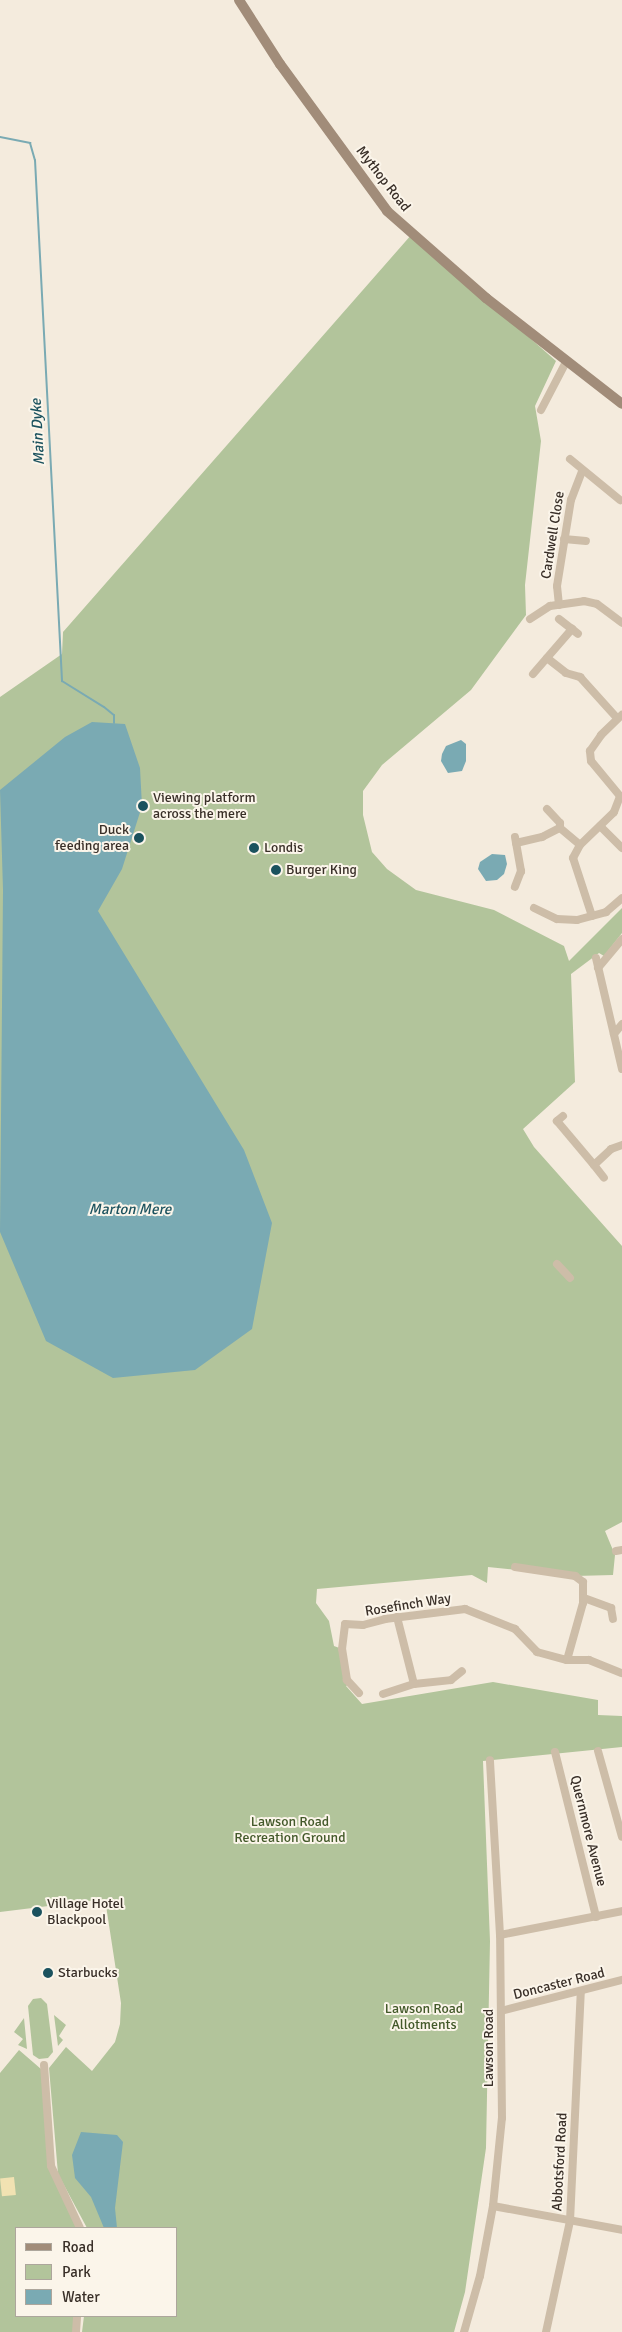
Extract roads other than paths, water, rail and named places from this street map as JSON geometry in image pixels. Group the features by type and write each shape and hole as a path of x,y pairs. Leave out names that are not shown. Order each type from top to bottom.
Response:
{"street":[{"name":"Mythop Road","path":"239,0 280,64 387,211 486,298 622,404"},
{"path":"541,410 567,360"},
{"path":"570,459 582,471 620,500"},
{"name":"Cardwell Close","path":"559,605 558,586 564,540 573,488 582,471"},
{"path":"564,540 586,541"},
{"path":"530,619 550,606 584,601 597,604 622,623"},
{"path":"533,674 575,632 559,619"},
{"path":"547,658 566,673 580,677 620,716 592,745 590,756 594,766 621,795 614,812 575,851 574,866 584,883 592,916"},
{"path":"547,809 560,823 560,828 580,844"},
{"path":"600,826 622,848"},
{"path":"515,886 521,871 516,840 542,837 560,828"},
{"path":"534,908 564,920 606,912 622,898"},
{"path":"598,968 622,938"},
{"path":"596,958 622,1069"},
{"path":"614,1034 622,1024"},
{"path":"563,1116 557,1121 594,1165 601,1177"},
{"path":"594,1165 611,1149 622,1145"},
{"path":"557,1264 570,1278"},
{"path":"515,1567 575,1576 584,1584 584,1598 567,1660"},
{"path":"584,1598 611,1608 613,1619"},
{"name":"Rosefinch Way","path":"359,1693 347,1680 342,1649 345,1624 363,1625 397,1617 465,1609 515,1629 537,1652 567,1660 589,1660 622,1673"},
{"path":"397,1617 414,1684"},
{"path":"383,1694 414,1684 451,1680 462,1671"},
{"path":"598,1751 610,1803 619,1810 622,1837"},
{"name":"Quernmore Avenue","path":"555,1752 596,1917"},
{"name":"Lawson Road","path":"464,2332 480,2276 493,2206 502,2118 500,1935 490,1760"},
{"path":"500,1935 622,1911"},
{"name":"Doncaster Road","path":"501,2011 622,1980"},
{"name":"Abbotsford Road","path":"546,2332 570,2222 581,1991"},
{"path":"44,2065 51,2166 80,2227"},
{"path":"493,2206 570,2222 622,2230"},
{"path":"76,2317 76,2332"}],"water":[{"name":"Marton Mere","path":"92,722 125,724 140,768 142,806 122,869 98,911 244,1150 272,1223 252,1329 195,1370 113,1378 46,1341 0,1232 3,890 0,790 65,737"},
{"path":"461,740 466,744 466,761 462,771 448,773 441,761 442,754 446,746"},
{"path":"492,854 505,855 507,864 504,874 497,880 486,881 478,869 480,862"},
{"path":"81,2132 117,2135 123,2142 115,2208 117,2227 104,2227 91,2197 75,2178 72,2155"}],"waterway":[{"name":"Main Dyke","path":"0,137 30,143 35,160 62,681 114,715 114,723"}],"place":[{"name":"Viewing platform across the mere","path":"143,806"},
{"name":"Duck feeding area","path":"139,838"},
{"name":"Londis","path":"254,848"},
{"name":"Burger King","path":"276,870"},
{"name":"Village Hotel Blackpool","path":"37,1912"},
{"name":"Starbucks","path":"48,1973"}],"park label":[{"name":"Lawson Road Recreation Ground","path":"290,1830"},
{"name":"Lawson Road Allotments","path":"424,2018"}]}
